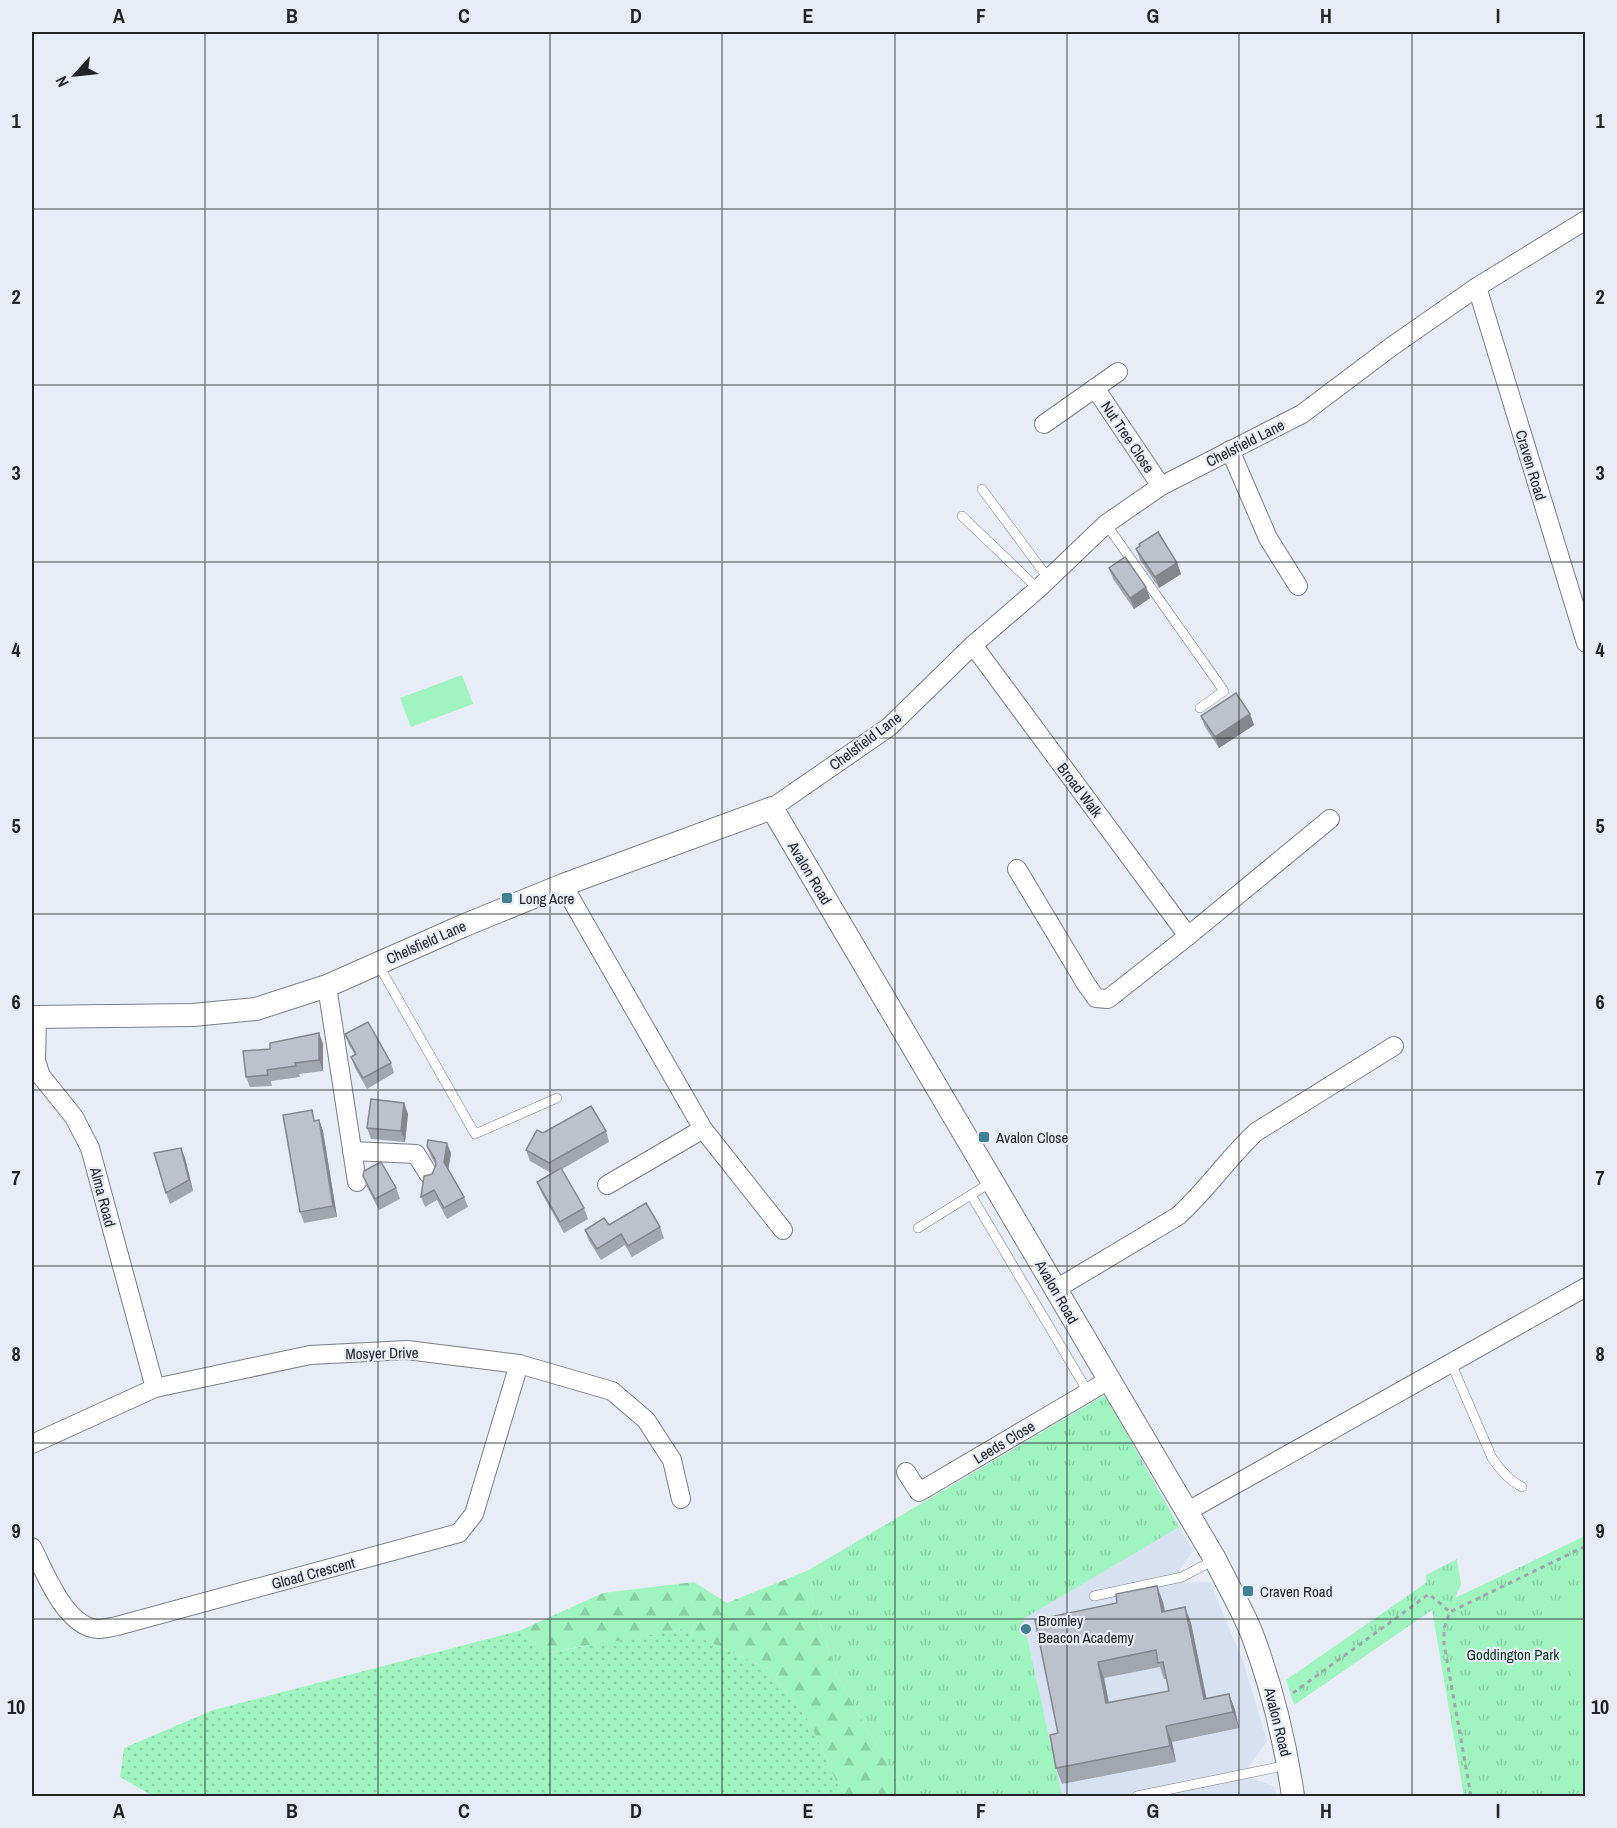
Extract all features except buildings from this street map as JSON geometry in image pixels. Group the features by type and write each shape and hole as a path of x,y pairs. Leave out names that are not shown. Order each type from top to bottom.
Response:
{"street":[{"name":"Chelsfield Lane","path":"34,1017 193,1016 256,1009 327,986 563,885 772,808 889,727 973,645 1106,524 1161,486 1302,414 1391,347 1477,287 1586,220"},
{"name":"Craven Road","path":"1477,287 1586,643"},
{"name":"Nut Tree Close","path":"1044,424 1118,372"},
{"name":"Nut Tree Close","path":"1095,388 1161,486"},
{"path":"1230,450 1268,538 1298,586"},
{"name":"Broad Walk","path":"973,645 1188,936"},
{"name":"Avalon Road","path":"772,808 1215,1559 1251,1632 1275,1702 1293,1797"},
{"path":"1017,869 1086,984 1096,998 1108,999 1330,819"},
{"path":"563,885 703,1129 783,1230"},
{"path":"327,986 357,1182"},
{"name":"Alma Road","path":"34,1017 36,1061 41,1076 74,1117 90,1148 155,1388"},
{"path":"1056,1289 1179,1216 1192,1204 1236,1151 1256,1132 1394,1046"},
{"path":"607,1185 703,1129"},
{"path":"352,1150 416,1154 429,1175"},
{"path":"1188,1511 1586,1287"},
{"name":"Mosyer Drive","path":"32,1444 155,1388 309,1355 407,1350 519,1364 612,1390 646,1420 672,1460 681,1498"},
{"name":"Gload Crescent","path":"32,1547 60,1601 75,1620 97,1629 117,1626 459,1533 474,1514 519,1364"},
{"name":"Leeds Close","path":"906,1472 919,1492 1109,1380"}],"lane":[{"path":"982,489 1043,583"},
{"path":"962,516 1043,583"},
{"path":"1106,524 1224,691 1200,708"},
{"path":"378,964 475,1134 557,1098"},
{"path":"918,1228 993,1182"},
{"path":"971,1195 1088,1392"},
{"path":"1451,1363 1492,1458 1511,1481 1522,1487"},
{"path":"1094,1596 1182,1577 1215,1559"},
{"path":"1137,1797 1288,1765"}],"path":[{"path":"1471,1797 1444,1644 1444,1628 1450,1612 1586,1546"},
{"path":"1285,1699 1429,1594 1450,1612"}],"shaded area":[{"name":"Bromley Beacon Academy","path":"1105,1395 1193,1551 1179,1570 1185,1583 1210,1582 1244,1664 1267,1741 1249,1766 1252,1778 1275,1787 1276,1796 905,1796 809,1570"}],"green space":[{"path":"462,675 473,704 411,727 400,698"},
{"name":"Bromley Beacon Academy","path":"1105,1395 1179,1527 1023,1619 1062,1796 905,1796 836,1674 811,1595 809,1570"},
{"name":"Goddington Park","path":"1585,1536 1585,1796 1464,1796 1432,1610 1294,1705 1286,1680 1426,1583 1426,1575 1457,1559 1461,1585 1455,1598"},
{"path":"809,1570 811,1595 836,1674 905,1796 843,1796 809,1721 768,1669 682,1629 546,1654 519,1631 603,1593 694,1582 727,1603"},
{"path":"1585,1589 1585,1706 1541,1610"},
{"path":"682,1629 768,1669 809,1721 843,1796 153,1796 120,1777 124,1748 213,1710 519,1631 546,1654"}],"place":[{"name":"Long Acre","path":"507,898"},
{"name":"Avalon Close","path":"984,1137"},
{"name":"Craven Road","path":"1248,1591"},
{"name":"Bromley Beacon Academy","path":"1026,1629"}]}
